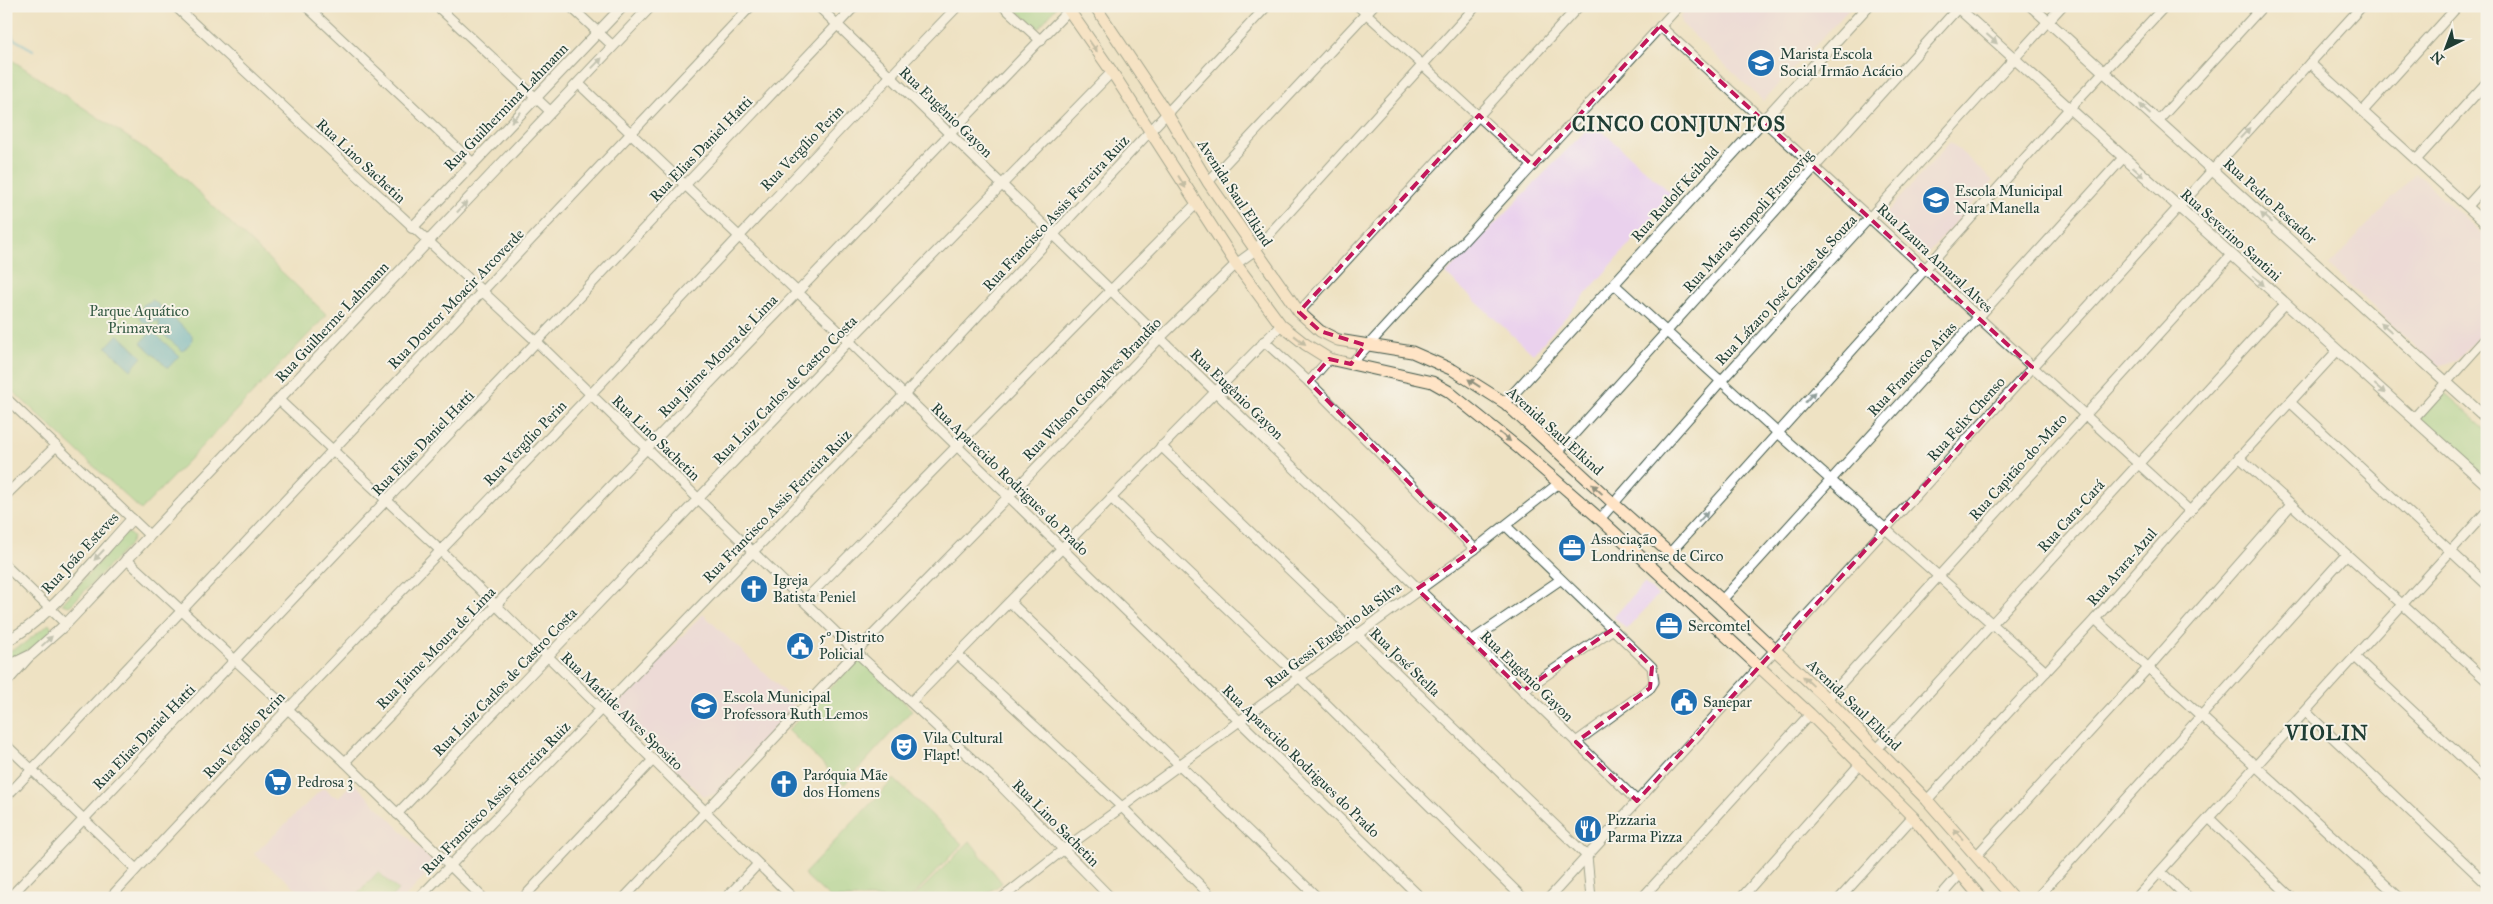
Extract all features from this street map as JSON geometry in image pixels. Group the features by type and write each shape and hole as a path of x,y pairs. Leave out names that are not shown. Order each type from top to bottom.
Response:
{"main road":[{"name":"Avenida Saul Elkind","path":"1095,6 1166,112 1208,182 1299,312 1326,334 1338,340 1412,352 1453,370 1505,403 1722,600 1878,748 1927,800 2013,898"},
{"path":"1067,9 1112,72 1236,264 1281,325 1305,344 1329,359 1432,382 1448,391 1600,519 1760,666 1913,817 1981,898"}],"street":[{"name":"Rua Lino Sachetin","path":"174,6 537,342 856,652 998,783 1111,898"},
{"path":"306,6 473,163"},
{"path":"437,6 551,112"},
{"path":"570,6 612,46"},
{"name":"Rua Guilhermina Lahmann","path":"412,228 623,6"},
{"name":"Rua Guilherme Lahmann","path":"6,683 31,655 66,624 651,6"},
{"name":"Rua Doutor Moacir Arcoverde","path":"6,797 332,448 632,134 750,6"},
{"name":"Rua Eugênio Gayon","path":"818,6 1637,801"},
{"name":"Rua Elias Daniel Hatti","path":"10,898 236,662 386,501 856,6"},
{"name":"Rua Vergílio Perin","path":"110,898 287,708 441,551 591,394 738,235 958,6"},
{"path":"1003,6 1041,41"},
{"name":"Rua Francisco Assis Ferreira Ruiz","path":"419,898 904,395 1054,236 1151,131 1166,112 1267,6"},
{"path":"1358,6 1370,10 1423,64 1534,166"},
{"name":"Rua Wilson Gonçalves Brandão","path":"624,898 856,652 1160,338 1236,264 1254,250 1476,6"},
{"path":"1299,312 1579,6"},
{"path":"1351,364 1679,6"},
{"name":"Rua Rudolf Keihold","path":"1505,403 1868,6"},
{"name":"Rua Pedro Pescador","path":"2031,6 2487,419"},
{"path":"2048,22 2062,6"},
{"path":"1670,553 2069,109 2165,6"},
{"path":"2158,121 2263,6"},
{"name":"Rua Felix Chenso","path":"1549,898 1884,528 2362,6"},
{"path":"2363,110 2458,6"},
{"name":"Rua Severino Santini","path":"1957,7 2487,485"},
{"name":"Rua Maria Sinopoli Francovig","path":"1558,452 1957,7"},
{"name":"Rua Jaime Moura de Lima","path":"345,762 1041,41 1067,9"},
{"path":"1208,182 1370,10"},
{"name":"Rua Lázaro José Carias de Souza","path":"1600,519 1721,381 2048,22"},
{"name":"Rua Izaura Amaral Alves","path":"1660,26 2190,511"},
{"path":"2310,63 2487,224"},
{"name":"Rua Luiz Carlos de Castro Costa","path":"397,814 1112,72"},
{"path":"2416,160 2487,82"},
{"name":"Rua Aparecido Rodrigues do Prado","path":"578,83 850,342 1421,898"},
{"name":"Rua Francisco Arias","path":"1722,600 1830,478 2123,158"},
{"path":"2467,206 2487,184"},
{"path":"804,601 1196,204"},
{"name":"Rua Capitão-do-Mato","path":"1827,699 2083,415 2231,255"},
{"path":"1614,284 1778,434 1830,478 2046,672"},
{"name":"Rua Cara-Cará","path":"1878,748 2285,304"},
{"path":"911,702 1281,325"},
{"path":"2414,418 2487,337"},
{"path":"1264,341 1309,382 1475,549"},
{"name":"Rua Arara-Azul","path":"1927,800 2095,619 2190,511 2338,351"},
{"path":"1309,382 1329,359"},
{"path":"6,398 149,535"},
{"name":"Rua Matilde Alves Sposito","path":"279,400 441,551 793,898"},
{"path":"2291,403 2487,585"},
{"path":"6,495 56,446"},
{"name":"Rua José Stella","path":"1161,446 1587,856"},
{"path":"2239,457 2487,681"},
{"name":"Rua Gessi Eugênio da Silva","path":"1004,897 1063,850 1241,721 1417,589 1506,526 1559,483"},
{"path":"1111,498 1299,678 1523,898"},
{"path":"1976,855 2148,668 2291,505"},
{"path":"2136,898 2487,512"},
{"name":"Rua João Esteves","path":"6,642 50,608 132,519"},
{"path":"1506,526 1652,667 1654,682 1650,688 1576,742"},
{"path":"2038,898 2346,555"},
{"path":"126,559 345,762 484,898"},
{"path":"6,566 66,624"},
{"path":"1471,641 1560,580"},
{"path":"1010,602 1318,898"},
{"path":"2095,619 2400,898"},
{"path":"1523,691 1613,629"},
{"name":"Rua Guilherme Lahmann","path":"6,667 31,655"},
{"path":"958,655 1123,808 1213,898"},
{"path":"2355,658 2487,781"},
{"path":"2306,712 2487,884"},
{"path":"1642,898 1810,714"},
{"path":"6,745 136,869"},
{"path":"523,898 653,760"},
{"path":"1741,898 1860,763"},
{"path":"1840,898 1913,817"},
{"path":"2210,818 2292,898"},
{"path":"1587,856 1591,898"},
{"path":"726,898 758,864"},
{"path":"2161,872 2188,898"},
{"path":"1939,898 1961,873"}],"highlighted area":[{"path":"1660,26 2032,367 1637,801 1576,742 1650,688 1652,667 1613,629 1523,691 1417,589 1475,549 1309,382 1329,359 1351,364 1365,345 1320,331 1299,312 1479,115 1533,166"}],"shaded area":[{"name":"Marista Escola Social Irmão Acácio","path":"1690,6 1852,6 1763,101 1683,25 1680,16"},
{"path":"1593,123 1673,195 1533,354 1446,274"},
{"name":"Escola Municipal Nara Manella","path":"1950,142 1993,181 1923,259 1880,220"},
{"path":"2416,173 2487,239 2487,328 2456,361 2437,366 2329,266"},
{"path":"1644,583 1658,595 1627,629 1614,617"},
{"name":"Escola Municipal Professora Ruth Lemos","path":"703,614 796,703 716,794 704,796 613,709"},
{"path":"353,782 436,865 404,898 308,898 254,854 323,788 332,795 339,797"}],"green space":[{"path":"1012,6 1057,6 1038,29"},
{"name":"Parque Aquático Primavera","path":"6,56 171,166 327,315 141,510 6,385"},
{"path":"2444,392 2487,430 2487,480 2420,418"},
{"path":"128,533 133,537 130,544 73,603 69,606 62,604 122,536"},
{"path":"49,624 53,630 43,639 25,652 6,661 6,653 22,645"},
{"path":"857,661 866,663 912,710 844,785 788,730"},
{"path":"894,779 962,844 911,898 830,898 804,874"},
{"path":"970,841 1002,883 981,898 913,898"},
{"path":"378,872 398,890 391,898 354,898"}],"water":[{"path":"153,300 192,335 192,341 183,351 159,331 159,321 145,324 139,318 143,305"},
{"path":"152,331 179,356 168,368 141,343"},
{"path":"118,334 142,357 131,370 106,347"}],"waterway":[{"path":"6,27 14,39 33,50"}],"place":[{"name":"Marista Escola Social Irmão Acácio","path":"1761,63"},
{"name":"Escola Municipal Nara Manella","path":"1936,200"},
{"name":"Associação Londrinense de Circo","path":"1572,548"},
{"name":"Igreja Batista Peniel","path":"754,589"},
{"name":"Sercomtel","path":"1669,626"},
{"name":"5º Distrito Policial","path":"800,646"},
{"name":"Sanepar","path":"1684,702"},
{"name":"Escola Municipal Professora Ruth Lemos","path":"704,706"},
{"name":"Vila Cultural Flapt!","path":"904,747"},
{"name":"Pedrosa 3","path":"278,782"},
{"name":"Paróquia Mãe dos Homens","path":"784,784"},
{"name":"Pizzaria Parma Pizza","path":"1588,829"}],"district":[{"name":"CINCO CONJUNTOS","path":"1679,124"},
{"name":"VIOLIN","path":"2327,733"}]}
